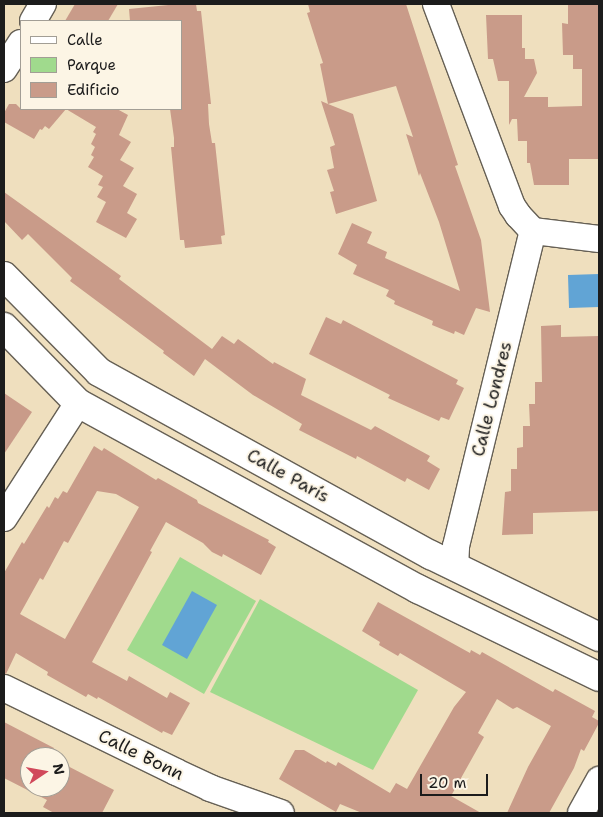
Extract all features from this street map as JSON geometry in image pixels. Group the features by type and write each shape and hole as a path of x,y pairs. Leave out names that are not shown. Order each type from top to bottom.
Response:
{"main road":[{"name":"Calle París","path":"4,276 99,372 599,637"},
{"name":"Calle París","path":"4,327 78,403 442,600 599,677"},
{"path":"78,403 99,372"},
{"path":"442,600 453,559"}],"street":[{"path":"34,20 43,4"},
{"path":"436,4 512,206 532,231 599,239"},
{"path":"4,69 20,45"},
{"name":"Calle Londres","path":"453,559 532,231"},
{"path":"4,518 78,403"},
{"name":"Calle Bonn","path":"4,688 210,788 281,813"},
{"path":"581,813 599,780"}],"green space":[{"path":"180,557 256,601 204,694 127,650"},
{"path":"260,599 418,690 373,770 210,692"}],"water":[{"path":"599,274 599,307 569,308 568,275"},
{"path":"192,591 217,605 187,659 162,645"}],"building":[{"path":"75,4 118,4 109,20 66,20"},
{"path":"196,4 197,11 201,11 211,104 208,104 209,124 212,143 215,143 225,235 221,236 222,244 185,248 184,240 180,240 171,147 174,147 174,138 170,110 182,110 182,20 130,20 129,9"},
{"path":"308,4 406,4 458,165 455,166 481,240 490,312 476,308 464,335 455,331 454,334 432,325 433,321 394,304 395,301 386,296 389,290 353,274 357,265 338,254 352,223 372,232 367,243 387,252 385,258 460,291 439,222 420,173 419,176 406,134 413,137 396,86 328,104 320,64 323,63 307,13 310,12"},
{"path":"568,4 599,4 599,159 569,159 569,185 534,185 530,163 527,163 527,141 518,141 517,119 512,119 509,125 509,81 498,81 493,59 488,59 486,15 522,15 522,48 525,48 525,59 534,59 537,73 524,97 548,97 548,107 582,106 582,69 573,69 573,55 563,55 562,23 568,24"},
{"path":"321,101 353,114 377,201 336,214 330,192 334,191 327,170 334,168 330,147 335,145"},
{"path":"9,104 16,104 20,110 65,110 49,129 45,126 42,130 40,129 34,139 4,122 4,113"},
{"path":"68,110 119,110 128,115 119,135 131,142 120,160 134,168 123,186 137,194 127,213 137,219 126,238 96,222 106,202 97,197 103,187 98,185 103,176 88,167 94,157 91,155 95,147 91,144 96,134 93,132 96,127"},
{"path":"4,192 121,276 119,279 212,349 222,336 234,344 238,339 273,364 274,362 306,379 301,395 371,430 375,426 430,456 427,461 440,469 429,490 407,478 405,482 357,456 356,459 299,430 302,424 253,395 205,359 194,376 163,353 164,351 70,281 72,278 28,234 22,240 4,221"},
{"path":"326,317 341,324 343,320 458,380 456,384 464,388 449,420 441,417 439,421 388,398 390,395 309,354"},
{"path":"561,325 561,337 599,336 599,511 533,513 533,534 502,535 505,492 511,491 511,469 517,469 517,448 523,447 523,426 530,426 529,404 535,404 535,382 542,382 541,326"},
{"path":"4,393 32,412 4,454"},
{"path":"94,446 102,451 104,448 156,480 158,478 197,500 198,503 269,540 268,542 276,547 261,575 223,554 222,557 212,552 203,543 166,522 150,551 152,552 92,662 127,681 129,676 167,698 170,692 190,703 172,735 163,731 162,733 98,697 97,699 88,694 86,697 47,675 48,672 16,653 6,674 4,673 4,573 22,542 24,544 47,506 49,508 55,497 58,499 63,491 67,493","holes":["97,491 116,494 139,507 65,639 20,614 40,578 43,580 64,541 68,543"]},
{"path":"378,602 470,653 471,650 480,655 482,652 553,692 555,689 595,711 592,717 599,721 599,723 584,751 581,749 574,768 549,813 507,813 528,767 551,726 517,707 513,709 497,699 478,733 484,737 451,796 481,813 362,813 340,804 336,812 279,779 295,750 304,750 326,763 327,761 336,766 338,762 390,793 396,783 407,789 454,707 466,692 400,653 398,656 379,645 380,642 362,631"},
{"path":"4,722 52,747 20,747 20,786 4,778"},
{"path":"70,767 114,790 102,813 54,813 43,807 47,800 41,797 70,797"}]}
